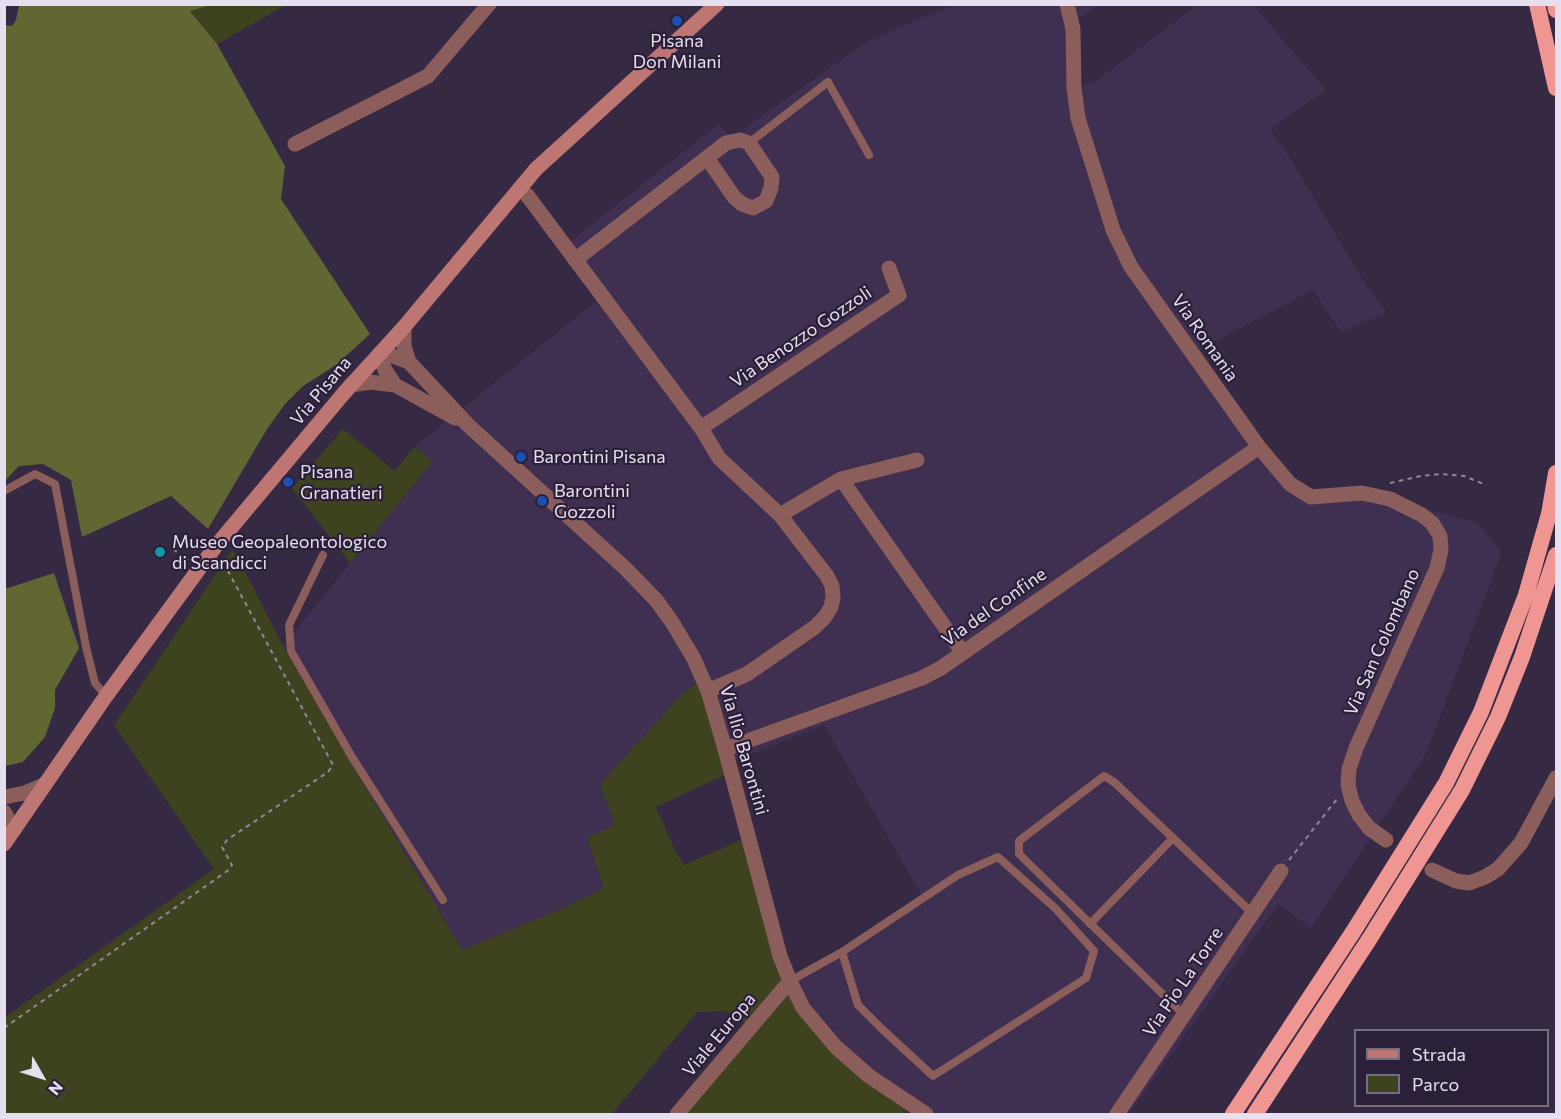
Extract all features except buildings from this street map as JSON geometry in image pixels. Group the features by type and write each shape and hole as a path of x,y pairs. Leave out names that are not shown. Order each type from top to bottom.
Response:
{"highway":[{"path":"1537,4 1557,88"},
{"path":"1555,4 1557,10"},
{"path":"1233,1114 1353,932 1446,783 1481,712 1526,595 1549,514 1557,473"},
{"path":"1255,1114 1376,928 1462,790 1498,717 1522,657 1557,555"}],"main road":[{"name":"Via Pisana","path":"4,844 9,832 215,547 351,385 404,327 536,169 717,4"}],"street":[{"path":"295,144 428,76 489,4"},
{"name":"Via Romania","path":"1067,4 1073,29 1074,88 1078,118 1113,230 1131,267 1259,447 1284,478 1304,494 1315,497 1362,493"},
{"path":"575,260 726,143 740,140 749,143 772,177 766,201 753,208 742,204 734,197 707,158"},
{"path":"527,195 701,428 719,458 780,514 828,576 833,590 831,607 821,622 740,679 708,692"},
{"name":"Via Benozzo Gozzoli","path":"701,428 899,295 890,268"},
{"path":"404,327 404,346 409,362"},
{"path":"395,385 385,370 379,354 390,355 409,362"},
{"name":"Via Ilio Barontini","path":"409,362 468,425 611,555 656,600 678,629 708,692 780,956 789,981 803,1008 836,1047 869,1076 926,1114"},
{"name":"Via Ilio Barontini","path":"351,385 370,382 395,385 468,425"},
{"name":"Via del Confine","path":"725,749 922,678 963,653 1259,447"},
{"path":"780,514 841,479 917,460"},
{"path":"841,479 963,653"},
{"name":"Via San Colombano","path":"1348,785 1349,769 1356,748 1437,568 1441,550 1440,536 1432,523 1422,515 1390,499 1362,493"},
{"path":"1432,870 1455,881 1470,883 1498,869 1521,843 1557,778"},
{"path":"4,797 25,793 44,785"},
{"path":"1348,785 1359,815 1369,828 1386,840"},
{"path":"4,812 9,832"},
{"name":"Via Pio La Torre","path":"1117,1114 1281,871"},
{"name":"Viale Europa","path":"677,1114 789,981"}],"lane":[{"path":"749,143 828,82 869,155"},
{"path":"4,491 35,474 55,484 86,646 95,683 106,696"},
{"path":"322,555 289,625 291,651 352,757 443,900"},
{"path":"1184,1015 1019,854 1019,841 1104,776 1114,782 1252,913"},
{"path":"1090,924 1173,838"},
{"path":"789,981 842,952 958,875 998,857 1056,909 1094,951 1086,978 933,1076 858,1005 842,952"}],"path":[{"path":"1386,484 1441,474 1464,476 1486,485"},
{"path":"4,1028 230,869 232,865 222,847 227,840 328,772 333,765 215,547"},
{"path":"172,549 200,569"},
{"path":"1297,850 1348,785"}],"shaded area":[{"path":"952,5 1099,5 1072,23 1074,88 1093,83 1197,5 1253,5 1326,90 1270,129 1290,158 1366,285 1387,313 1341,332 1313,290 1193,353 1301,492 1390,499 1477,523 1502,552 1426,754 1311,928 1278,904 1129,1114 902,1114 914,1107 869,1076 790,981 923,898 824,725 729,763 703,679 682,694 600,784 616,825 587,838 604,888 559,910 462,950 283,646 433,461 414,447 598,300 568,243 719,124 732,137 868,41"}],"green space":[{"path":"19,5 211,5 190,11 217,44 285,166 281,199 370,334 336,365 303,386 285,404 267,429 208,529 171,496 82,537 71,480 43,464 19,466 5,481 4,25 12,26 16,20"},
{"path":"211,5 286,5 217,44 190,10"},
{"path":"343,429 395,471 414,447 433,461 350,563 292,488"},
{"path":"232,550 283,646 462,950 559,910 604,888 587,838 615,825 600,784 682,694 703,679 731,772 656,807 676,853 684,865 748,837 803,1008 915,1107 902,1114 677,1114 750,1028 733,1014 725,1011 697,1012 612,1114 5,1114 4,1018 214,869 114,725"},
{"path":"54,573 79,648 55,690 55,708 45,737 23,762 5,766 5,589"}],"place":[{"name":"Pisana Don Milani","path":"677,21"},
{"name":"Barontini Pisana","path":"521,457"},
{"name":"Pisana Granatieri","path":"288,482"},
{"name":"Barontini Gozzoli","path":"542,501"},
{"name":"Museo Geopaleontologico di Scandicci","path":"160,552"}]}
